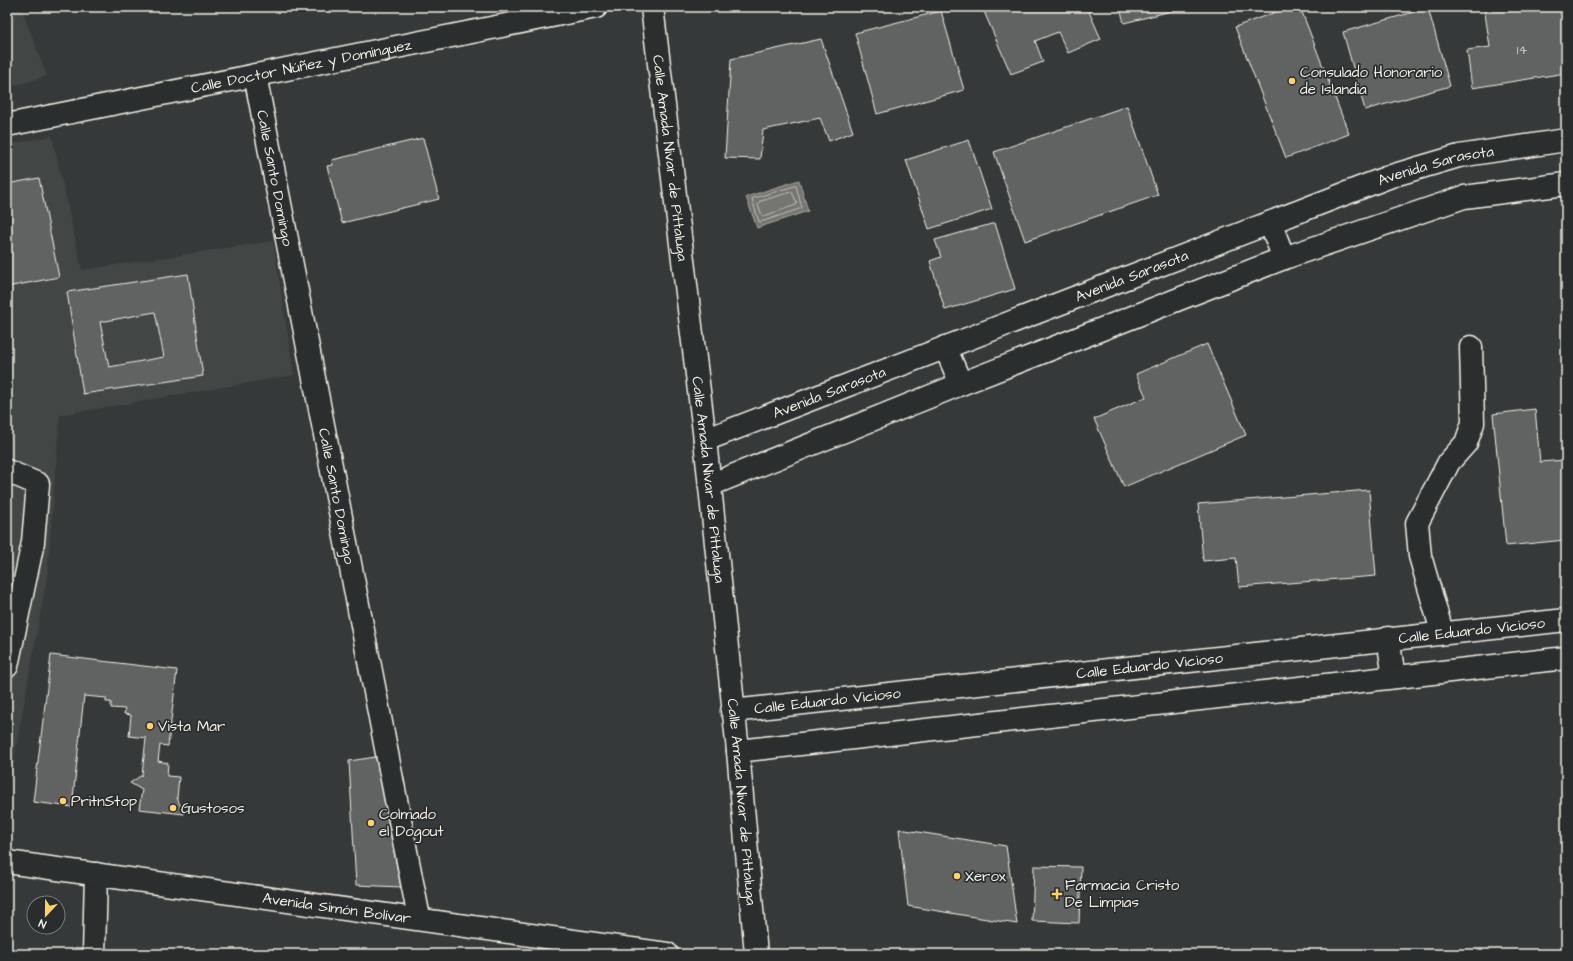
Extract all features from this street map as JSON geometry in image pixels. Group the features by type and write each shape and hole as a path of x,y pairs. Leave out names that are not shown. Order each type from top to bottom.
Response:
{"street":[{"name":"Calle Doctor Núñez y Domínguez","path":"7,125 596,7"},
{"name":"Calle Amada Nivar de Pittaluga","path":"652,7 710,485 732,711 738,751 756,954"},
{"name":"Calle Santo Domingo","path":"255,75 420,918"},
{"name":"Avenida Sarasota","path":"705,440 1391,176 1459,156 1566,140"},
{"path":"710,485 961,384 1284,258 1464,197 1566,184"},
{"path":"1270,223 1284,258"},
{"path":"1442,632 1420,556 1417,523 1449,462 1466,443 1473,423 1471,347"},
{"path":"945,348 961,384"},
{"path":"7,471 38,484 33,542 7,666"},
{"name":"Calle Eduardo Vicioso","path":"732,711 1442,632 1566,620"},
{"path":"1388,638 1394,677"},
{"path":"738,751 1566,658"},
{"name":"Avenida Simón Bolívar","path":"7,862 420,918 668,954"},
{"path":"94,954 96,874"}],"shaded area":[{"path":"7,7 21,7 47,76 7,88"},
{"path":"52,136 82,270 273,241 294,375 60,415 47,577 7,798 7,145"}],"water":[{"path":"799,180 808,211 757,228 746,197"}],"building":[{"path":"982,7 1087,7 1101,39 1068,53 1058,32 1035,41 1043,62 1011,74"},
{"path":"1120,7 1187,7 1124,23"},
{"name":"Consulado Honorario de Islandia","path":"1289,7 1300,7 1349,134 1286,158 1235,27"},
{"path":"1484,7 1560,7 1566,47 1566,73 1472,88 1467,50 1490,47"},
{"path":"1428,8 1450,86 1365,110 1343,32"},
{"path":"941,11 964,90 877,114 855,33"},
{"path":"821,39 853,132 829,141 820,118 763,130 760,159 725,158 731,59"},
{"path":"1127,106 1158,195 1025,241 994,152"},
{"path":"423,138 439,199 342,223 327,166 333,165 332,160"},
{"path":"969,140 992,209 929,229 906,160"},
{"path":"39,178 59,277 7,287 7,184"},
{"path":"995,223 1015,289 945,310 930,261 941,257 935,240"},
{"path":"188,274 203,376 83,394 67,292","holes":["155,312 164,357 109,367 100,322"]},
{"path":"1207,344 1246,435 1124,487 1094,419 1146,397 1136,374"},
{"path":"1535,409 1540,462 1566,460 1566,552 1565,540 1506,546 1493,414"},
{"path":"1369,490 1376,576 1239,587 1236,558 1203,561 1198,504"},
{"name":"Vista Mar","path":"51,655 177,670 168,746 160,745 158,761 168,763 167,776 179,777 177,798 184,814 139,809 142,790 130,783 142,775 146,738 129,736 131,715 124,714 125,709 111,708 111,702 106,702 106,698 84,696 72,807 33,802"},
{"name":"Colmado el Dogout","path":"376,757 401,887 356,885 349,761"},
{"name":"Xerox","path":"899,829 1006,846 1017,924 908,906"},
{"name":"Farmacia Cristo De Limpias","path":"1034,866 1081,867 1079,923 1032,921"}],"place":[{"name":"Consulado Honorario de Islandia","path":"1292,81"},
{"name":"Vista Mar","path":"150,726"},
{"name":"PritnStop","path":"63,801"},
{"name":"Gustosos","path":"173,808"},
{"name":"Colmado el Dogout","path":"371,823"},
{"name":"Xerox","path":"957,876"},
{"name":"Farmacia Cristo De Limpias","path":"1057,894"}]}
